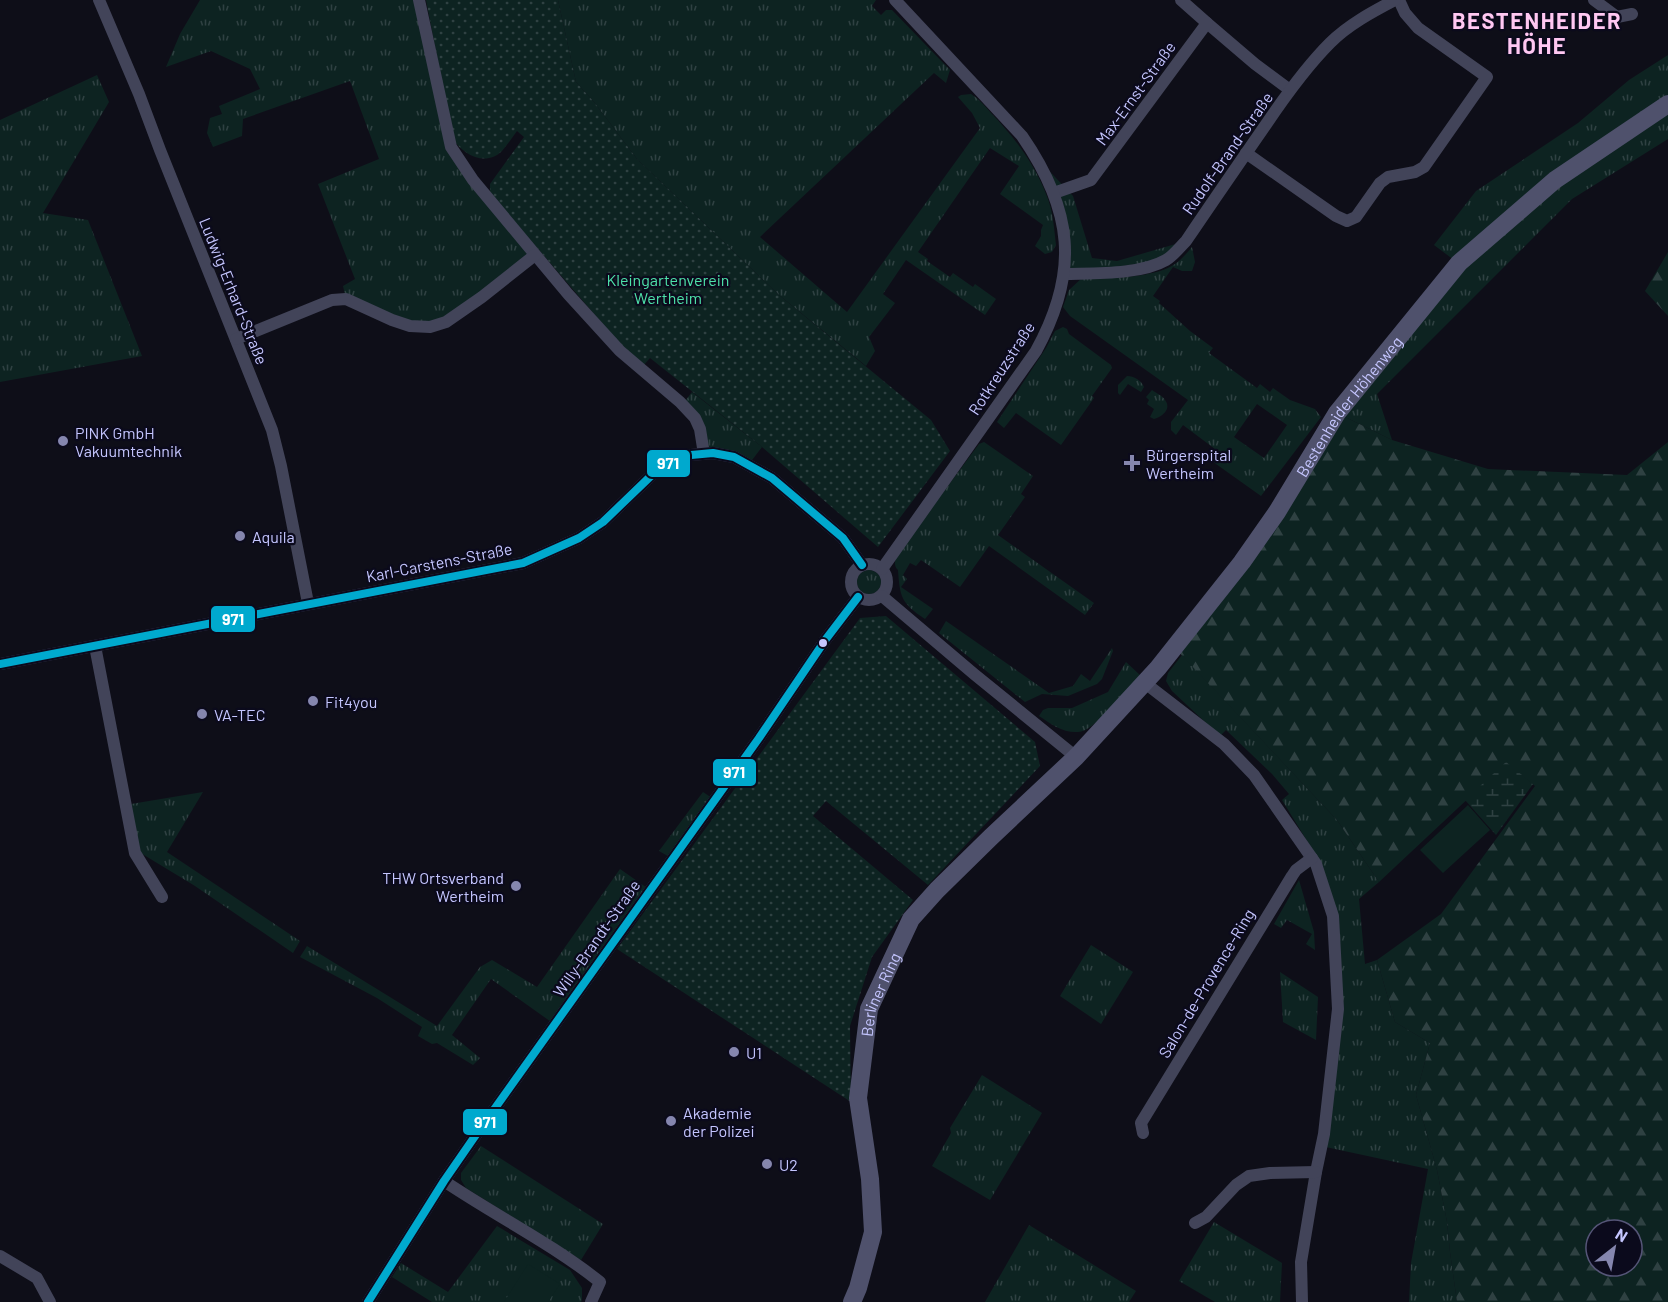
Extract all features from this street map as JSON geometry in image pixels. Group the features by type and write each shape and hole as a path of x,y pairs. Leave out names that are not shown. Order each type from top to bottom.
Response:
{"street":[{"name":"Ludwig-Erhard-Straße","path":"99,0 139,94 272,430 308,603"},
{"path":"419,0 451,147 473,180 535,255 620,351 680,402 695,418 700,429 704,454"},
{"name":"Rotkreuzstraße","path":"882,569 1036,351 1053,317 1064,274 1064,234 1060,210 1037,158 1022,136 895,0"},
{"path":"1181,0 1255,64 1290,90"},
{"path":"1246,153 1336,216 1347,221 1356,217 1380,183 1388,177 1415,172 1424,167 1487,77 1418,28 1397,0"},
{"name":"Rudolf-Brand-Straße","path":"1064,274 1141,269 1166,260 1186,241 1290,90 1331,42 1376,4 1397,0"},
{"path":"1594,0 1617,16 1632,14"},
{"name":"Max-Ernst-Straße","path":"1054,192 1091,180 1207,23"},
{"name":"Bestenheider Höhenweg","path":"1076,757 1145,683 1242,562 1277,512 1337,413 1459,263 1555,180 1668,104"},
{"path":"236,339 332,300 346,299 392,320 410,326 430,327 446,322 535,255"},
{"name":"Karl-Carstens-Straße","path":"0,664 308,603 492,570 523,562 579,538 603,522 655,472 669,463 691,455 713,453 734,457 772,478 843,538 862,566"},
{"path":"874,564 882,569 888,581 882,596 870,601 858,597 852,588 851,578 855,570 874,564"},
{"path":"882,596 1076,757"},
{"name":"Willy-Brandt-Straße","path":"368,1302 444,1181 759,738 826,639 858,597"},
{"path":"95,646 135,853 162,897"},
{"path":"1145,683 1224,744 1254,775 1316,864 1333,916 1338,1009 1323,1134 1301,1262 1302,1302"},
{"name":"Berliner Ring","path":"852,1302 873,1232 870,1179 858,1098 869,1009 911,919 983,844 1076,757"},
{"name":"Salon-de-Provence-Ring","path":"1143,1133 1141,1123 1245,951 1296,870 1312,858"},
{"path":"1195,1222 1206,1218 1236,1185 1249,1176 1316,1172"},
{"path":"444,1181 560,1252 600,1282 591,1302"},
{"path":"0,1256 37,1278 50,1302"}],"green space":[{"path":"200,0 419,0 451,147 532,252 482,297 430,327 346,299 343,286 355,279 318,184 379,159 350,81 243,119 242,136 213,147 207,133 210,118 222,114 219,106 260,89 250,69 211,51 166,67 180,34"},
{"name":"Kleingartenverein Wertheim","path":"426,0 558,0 576,82 637,159 779,295 931,420 950,451 878,547 762,447 650,358 643,366 614,337 495,199 490,192 490,184 524,137 517,131 502,151 489,158 475,157 457,145 453,139"},
{"path":"558,0 876,0 872,6 881,15 886,10 892,10 950,70 946,83 934,73 760,237 847,312 980,128 972,113 958,97 961,95 971,94 982,103 1023,151 1048,200 1056,245 1052,252 1045,254 1035,246 1041,236 1043,225 1000,194 1019,166 990,148 918,252 950,277 953,273 973,287 975,284 996,299 985,315 906,260 883,294 895,303 869,337 875,351 866,366 779,295 637,159 576,82"},
{"path":"1668,55 1668,139 1572,199 1377,394 1392,440 1337,413 1458,263 1434,245 1476,191 1578,123 1629,80"},
{"path":"97,75 109,102 43,213 88,220 142,356 0,382 0,120"},
{"path":"1037,158 1073,196 1092,258 1117,261 1186,241 1166,260 1064,274 1064,234"},
{"path":"1192,247 1195,262 1192,271 1182,271 1173,267 1153,296 1190,331 1213,348 1209,353 1257,388 1260,384 1270,392 1273,388 1290,400 1315,409 1321,417 1261,496 1209,459 1215,449 1183,425 1176,435 1171,430 1171,422 1188,400 1070,316 1063,307 1069,290 1082,278 1117,278 1166,269 1175,264","holes":["1257,404 1287,425 1264,458 1234,437"]},
{"path":"1668,252 1668,316 1645,291"},
{"path":"1063,327 1112,368 1061,445 1016,413 1004,428 997,422 1055,331"},
{"path":"1127,376 1141,382 1144,387 1141,392 1128,384 1120,395 1118,393 1118,385"},
{"path":"1152,390 1167,403 1167,409 1163,414 1154,419 1150,417 1154,409 1147,404 1149,400 1146,397"},
{"path":"692,392 762,447 749,464 704,454 700,429 682,405"},
{"path":"1337,413 1392,440 1488,469 1627,475 1668,442 1668,1302 1457,1302 1447,1222 1437,1170 1416,1095 1430,1043 1395,1022 1377,960 1441,914 1535,786 1506,763 1379,882 1337,820 1174,647"},
{"path":"984,442 1033,476 1021,494 1025,497 998,535 1094,603 1085,615 989,546 960,587 921,560 916,566 910,563 903,575 907,579 901,587 933,609 925,619 903,599 895,564 898,553 979,444"},
{"path":"869,570 877,574 881,582 877,590 869,594 861,590 857,582 861,574"},
{"path":"886,616 1035,742 1040,766 928,885 826,801 813,816 913,900 872,957 850,1026 851,1102 617,949 860,618"},
{"path":"946,621 1049,693 1073,686 1081,674 1090,681 1112,648 1113,651 1102,679 1097,684 1068,696 1042,694 1025,702 939,633"},
{"path":"1182,655 1337,820 1379,882 1359,899 1365,964 1377,960 1395,1022 1430,1043 1416,1095 1437,1170 1447,1222 1457,1302 1409,1302 1411,1263 1428,1169 1321,1146 1338,1009 1333,916 1315,854 1282,800 1289,794 1272,774 1226,730 1220,736 1172,691 1166,681 1168,673"},
{"path":"1126,662 1141,676 1102,718 1085,730 1067,731 1039,716 1043,710 1048,708 1072,708 1108,692"},
{"path":"1506,762 1533,784 1496,835 1465,800"},
{"path":"203,792 167,852 300,941 293,953 195,886 139,852 125,805"},
{"path":"703,792 715,800 673,859 659,851"},
{"path":"1468,805 1490,830 1443,873 1420,850"},
{"path":"620,869 650,890 554,1024 491,979 452,1035 480,1058 473,1065 437,1043 432,1044 418,1036 422,1027 377,998 300,957 307,946 437,1026 480,967 492,960 537,987"},
{"path":"1299,880 1314,932 1315,950 1306,944 1312,934 1287,920 1281,928 1274,924"},
{"path":"1091,945 1133,972 1101,1024 1060,996"},
{"path":"1280,972 1318,997 1316,1040 1283,1022"},
{"path":"982,1075 1042,1113 990,1200 932,1166 951,1133 950,1128"},
{"path":"481,1146 603,1224 581,1260 466,1188 461,1180 461,1173"},
{"path":"1214,1222 1282,1263 1280,1302 1215,1302 1179,1281"},
{"path":"1029,1225 1136,1291 1129,1302 985,1302"},
{"path":"497,1226 570,1270 582,1288 581,1302 432,1302 392,1277 401,1263 448,1292"},
{"path":"528,1264 560,1284 548,1302 504,1302"}],"transit line":[{"name":"971","path":"0,664 523,563 579,538 603,522 655,472 669,463 691,455 713,453 734,457 772,478 843,538 862,565"},
{"name":"971","path":"368,1302 473,1139 858,597"}],"place":[{"name":"PINK GmbH Vakuumtechnik","path":"63,441"},
{"name":"Bürgerspital Wertheim","path":"1132,463"},
{"name":"Aquila","path":"240,536"},
{"name":"Fit4you","path":"313,701"},
{"name":"VA-TEC","path":"202,714"},
{"name":"THW Ortsverband Wertheim","path":"516,886"},
{"name":"U1","path":"734,1052"},
{"name":"Akademie der Polizei","path":"671,1121"},
{"name":"U2","path":"767,1164"}],"district":[{"name":"BESTENHEIDER HÖHE","path":"1537,32"}]}
